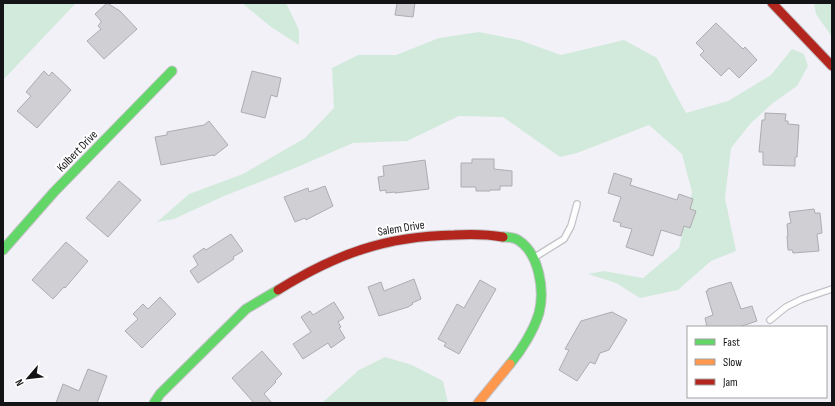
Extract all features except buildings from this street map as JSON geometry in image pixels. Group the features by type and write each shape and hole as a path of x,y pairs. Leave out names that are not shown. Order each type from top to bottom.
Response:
{"street":[{"path":"772,3 832,66"},
{"name":"Kolbert Drive","path":"3,250 54,192 172,71"},
{"name":"Salem Drive","path":"154,403 160,394 246,309 300,276 336,258 380,243 427,236 486,234 516,239 530,251 537,265 541,289 539,313 529,336 516,357 478,403"}],"lane":[{"path":"533,258 564,239 571,226 577,204"},
{"path":"770,320 786,307 802,299 832,289"}],"green space":[{"path":"3,3 76,3 3,80"},
{"path":"242,3 286,3 299,30 299,45 271,27"},
{"path":"814,3 832,3 832,37 816,14"},
{"path":"479,32 519,40 561,55 624,40 657,58 686,113 728,101 771,75 792,49 804,54 808,66 797,86 773,103 751,123 731,148 725,198 736,251 711,261 678,290 640,298 616,283 588,274 604,271 643,278 679,248 692,192 682,154 649,125 577,153 560,157 503,117 459,116 407,141 353,143 224,196 174,219 157,222 189,194 243,174 305,138 334,108 332,68 358,55 396,55 439,38"},
{"path":"385,357 412,365 443,381 448,403 322,403 359,370"}],"traffic: fast":[{"path":"3,250 54,192 172,71"},
{"path":"503,237 516,239 525,246 535,263 541,283 541,304 539,313 531,333 523,347 510,364"},
{"path":"154,403 160,394 246,309 278,290"}],"traffic: slow":[{"path":"478,403 510,364"}],"traffic: jam":[{"path":"772,3 832,66"},
{"path":"278,290 320,266 362,249 384,243 429,236 472,234 503,237"}]}
